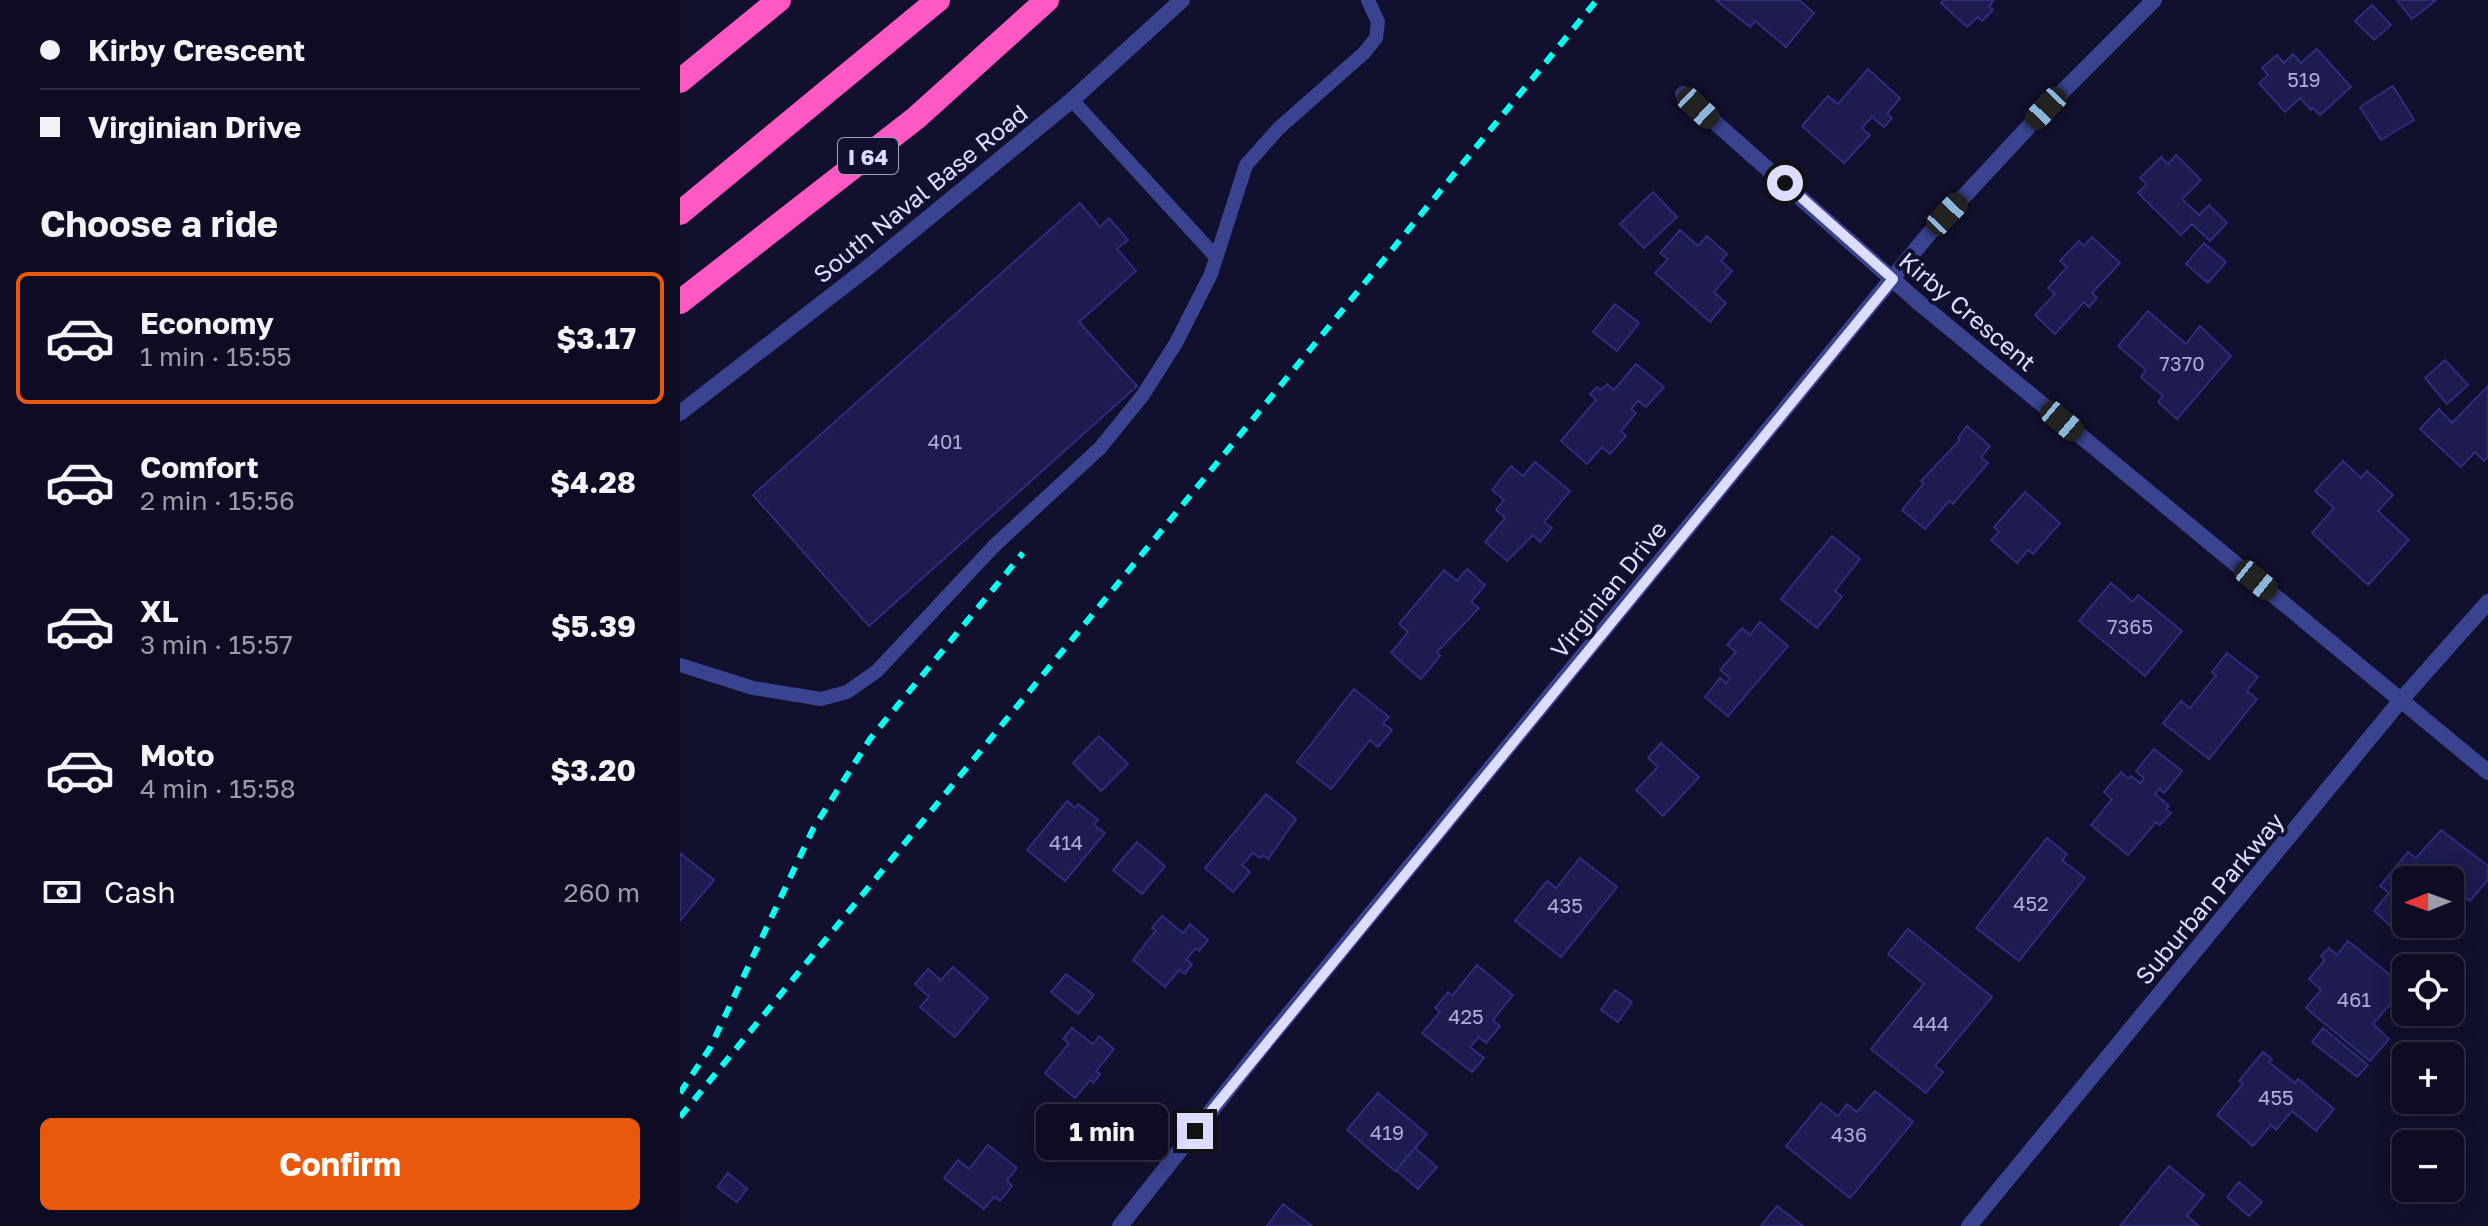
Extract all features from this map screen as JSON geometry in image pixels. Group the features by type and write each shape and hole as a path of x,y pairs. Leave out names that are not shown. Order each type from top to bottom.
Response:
{"highway":[{"path":"680,81 779,0"},
{"path":"680,213 938,0"},
{"name":"I 64","path":"680,302 916,118 1047,0"}],"street":[{"name":"South Naval Base Road","path":"680,413 866,269 1072,100 1182,0"},
{"name":"Virginian Drive","path":"1120,1226 1257,1053 1927,236 2046,108 2154,0"},
{"name":"Kirby Crescent","path":"1683,94 1893,279 2488,772"},
{"name":"Suburban Parkway","path":"1969,1226 2401,700 2488,602"}],"lane":[{"path":"680,665 753,688 821,699 847,692 877,671 994,546 1109,437 1143,395 1176,343 1211,274 1246,165 1279,128 1364,53 1376,38 1378,22 1368,0"},
{"path":"1072,100 1216,257"}],"building":[{"path":"1716,0 1799,0 1814,13 1786,47 1755,21 1750,27"},
{"path":"1944,0 1994,0 1989,6 1993,10 1982,21 1978,17 1967,27 1941,3"},
{"path":"2397,0 2436,0 2412,19"},
{"path":"2372,5 2391,25 2374,40 2355,21"},
{"path":"2317,49 2351,87 2320,115 2300,98 2285,112 2259,83 2268,75 2262,68 2277,55 2284,63 2293,54 2301,63"},
{"path":"1868,69 1900,98 1887,114 1892,118 1884,127 1872,117 1862,128 1870,135 1844,163 1802,126 1828,96 1838,104"},
{"path":"2393,86 2414,120 2381,140 2360,107"},
{"path":"2176,155 2201,180 2182,199 2199,215 2209,205 2227,223 2210,241 2192,224 2181,235 2138,193 2147,184 2140,178 2161,157 2168,164"},
{"path":"1653,192 1677,217 1644,248 1620,224"},
{"path":"1080,203 1100,227 1109,218 1128,240 1117,249 1136,271 1079,322 1137,386 869,626 753,495"},
{"path":"1680,230 1698,246 1707,236 1727,254 1721,261 1732,271 1714,292 1726,303 1710,322 1655,273 1668,259 1660,253"},
{"path":"2092,237 2120,263 2092,293 2097,298 2089,307 2084,302 2055,334 2035,315 2055,294 2048,288 2067,267 2060,261 2079,241 2084,246"},
{"path":"2204,243 2226,262 2208,283 2186,264"},
{"path":"1615,304 1639,323 1617,351 1593,332"},
{"path":"2148,311 2186,344 2200,326 2231,356 2177,419 2158,402 2163,396 2141,377 2146,370 2118,346"},
{"path":"2445,360 2468,385 2447,404 2425,378"},
{"path":"1636,364 1664,387 1646,407 1638,401 1631,409 1636,413 1621,431 1626,436 1610,454 1602,447 1587,464 1561,441 1596,400 1590,394 1597,387 1601,390 1607,384 1614,390"},
{"path":"2488,386 2488,457 2484,461 2475,452 2461,467 2420,429 2439,409 2452,423"},
{"path":"1967,426 1990,446 1981,457 1988,463 1953,504 1949,501 1925,529 1902,510 1924,483 1921,481 1960,440 1958,438"},
{"path":"2343,461 2361,478 2367,471 2393,495 2378,511 2409,540 2368,585 2312,533 2334,508 2315,491"},
{"path":"1535,462 1570,491 1544,522 1552,528 1540,542 1533,535 1507,561 1485,542 1505,518 1496,510 1504,500 1492,490 1511,466 1523,476"},
{"path":"2025,492 2060,523 2033,554 2028,550 2017,563 1991,540 1999,532 1994,527"},
{"path":"1832,536 1860,559 1835,591 1842,597 1817,628 1781,599"},
{"path":"1467,569 1485,585 1471,602 1479,608 1437,652 1440,656 1421,679 1391,653 1408,632 1399,624 1444,570 1457,581"},
{"path":"2111,583 2133,602 2138,595 2182,631 2145,676 2079,621"},
{"path":"1760,622 1788,646 1728,716 1705,697 1720,678 1726,683 1730,678 1720,670 1736,652 1727,645 1742,628 1750,635"},
{"path":"2227,653 2258,677 2247,691 2257,699 2209,759 2163,723 2181,701 2190,708 2216,675 2212,672"},
{"path":"1354,689 1389,717 1383,723 1392,730 1378,747 1370,740 1331,789 1297,762"},
{"path":"1099,736 1128,764 1101,791 1073,763"},
{"path":"1661,743 1699,777 1663,816 1636,790 1658,767 1648,758"},
{"path":"2154,749 2182,771 2164,793 2159,789 2155,794 2169,806 2166,809 2171,813 2160,825 2156,822 2128,855 2091,825 2112,799 2104,792 2121,772 2128,779 2131,776 2140,783 2144,778 2136,771"},
{"path":"1266,794 1296,819 1268,859 1253,853 1242,865 1250,872 1233,892 1205,868"},
{"path":"1067,801 1075,808 1078,804 1098,820 1094,825 1105,833 1065,881 1027,850"},
{"path":"2441,830 2488,866 2488,880 2470,901 2464,896 2464,866 2396,866 2408,852 2416,858"},
{"path":"2047,838 2067,854 2062,860 2085,878 2019,961 1976,928"},
{"path":"1137,842 1165,866 1142,894 1113,870"},
{"path":"680,853 714,880 680,921"},
{"path":"1580,858 1617,887 1561,957 1515,921 1547,881 1556,888"},
{"path":"2392,871 2392,927 2374,911 2389,893 2380,886"},
{"path":"1162,916 1183,933 1190,924 1208,940 1186,960 1192,964 1185,974 1179,970 1165,987 1133,960 1156,930 1152,928"},
{"path":"1908,929 1992,997 1935,1066 1943,1072 1926,1093 1871,1049 1924,984 1888,954"},
{"path":"2348,941 2392,977 2392,1002 2373,1024 2389,1039 2370,1061 2306,1008 2321,990 2309,979 2325,960 2321,956 2329,948 2337,955"},
{"path":"1477,965 1513,995 1493,1020 1500,1026 1486,1043 1479,1037 1470,1047 1484,1058 1472,1072 1422,1033 1440,1012 1435,1008 1448,992 1452,996"},
{"path":"953,967 988,998 955,1037 920,1007 929,997 915,984 928,969 941,980"},
{"path":"1066,974 1094,995 1078,1014 1051,992"},
{"path":"1615,990 1632,1002 1618,1022 1601,1010"},
{"path":"1072,1028 1093,1044 1099,1036 1114,1049 1096,1071 1100,1074 1093,1083 1090,1080 1075,1098 1045,1073 1069,1043 1063,1039"},
{"path":"2323,1028 2368,1065 2357,1077 2312,1042"},
{"path":"2263,1052 2272,1059 2269,1062 2295,1083 2298,1079 2334,1109 2316,1131 2292,1111 2276,1130 2271,1125 2253,1146 2217,1115 2243,1084 2239,1081"},
{"path":"1875,1091 1913,1122 1850,1198 1786,1146 1821,1103 1838,1116 1847,1104 1857,1112"},
{"path":"1378,1093 1427,1134 1395,1171 1347,1130"},
{"path":"988,1145 1017,1168 1007,1181 1012,1186 1000,1201 994,1197 984,1209 944,1178 958,1160 969,1169"},
{"path":"1415,1148 1437,1167 1418,1189 1396,1170"},
{"path":"2169,1166 2204,1195 2187,1216 2199,1226 2120,1226"},
{"path":"728,1173 747,1189 737,1202 717,1187"},
{"path":"2239,1182 2262,1202 2249,1216 2227,1197"},
{"path":"1283,1204 1312,1226 1267,1226"},
{"path":"1777,1206 1803,1226 1761,1226"}],"railway":[{"path":"680,1117 1597,0"},
{"path":"680,1093 710,1048 813,829 870,739 1023,553"}],"route":[{"path":"1195,1131 1893,279 1785,183"}]}
